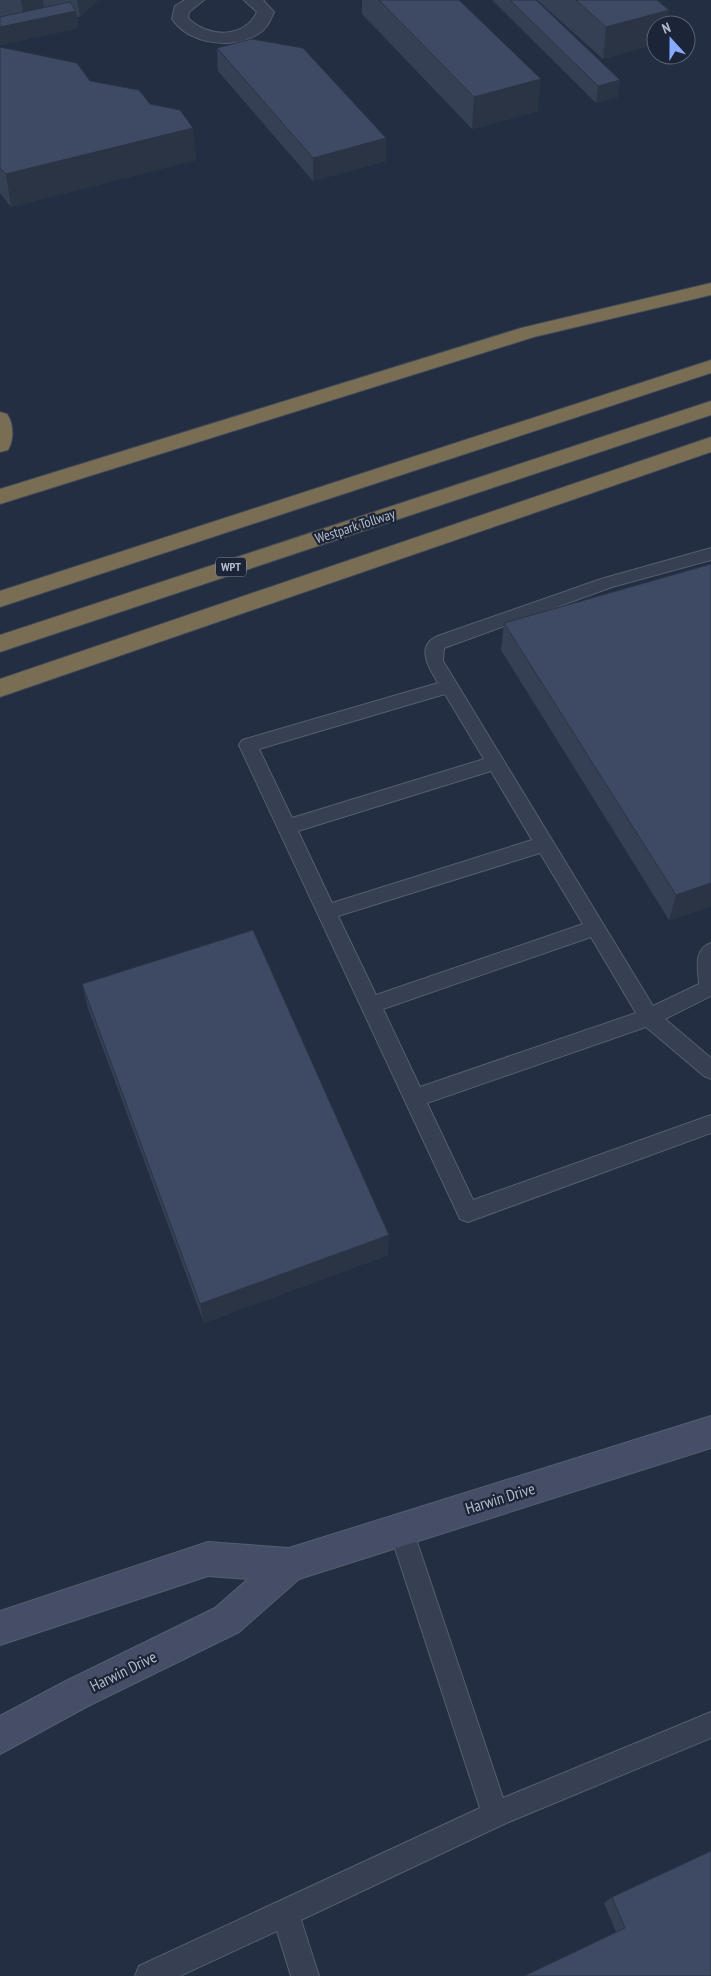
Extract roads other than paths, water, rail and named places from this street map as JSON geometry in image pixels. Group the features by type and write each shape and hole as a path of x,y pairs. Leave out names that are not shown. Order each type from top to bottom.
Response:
{"highway":[{"path":"0,497 528,332 711,290"},
{"path":"0,600 711,366"},
{"name":"Westpark Tollway","path":"0,644 711,408"},
{"path":"0,688 711,444"}],"main road":[{"name":"Harwin Drive","path":"0,1628 208,1559 289,1565 711,1432"},
{"name":"Harwin Drive","path":"0,1736 76,1694 227,1620 289,1565"}],"street":[{"path":"196,0 181,10 180,19 190,30 210,37 235,36 256,29 264,21 266,12 256,2"},
{"path":"256,2 278,0"}],"lane":[{"path":"711,554 607,583 458,635 436,645 434,661 649,1017 711,1070"},
{"path":"449,686 248,745 468,1212 711,1124"},
{"path":"286,827 495,763"},
{"path":"327,912 544,844"},
{"path":"370,1005 595,928"},
{"path":"415,1098 649,1017 709,988 707,956 711,951"},
{"path":"401,1530 495,1815"},
{"path":"149,1976 495,1815 711,1725"},
{"path":"285,1913 305,1976"}]}
